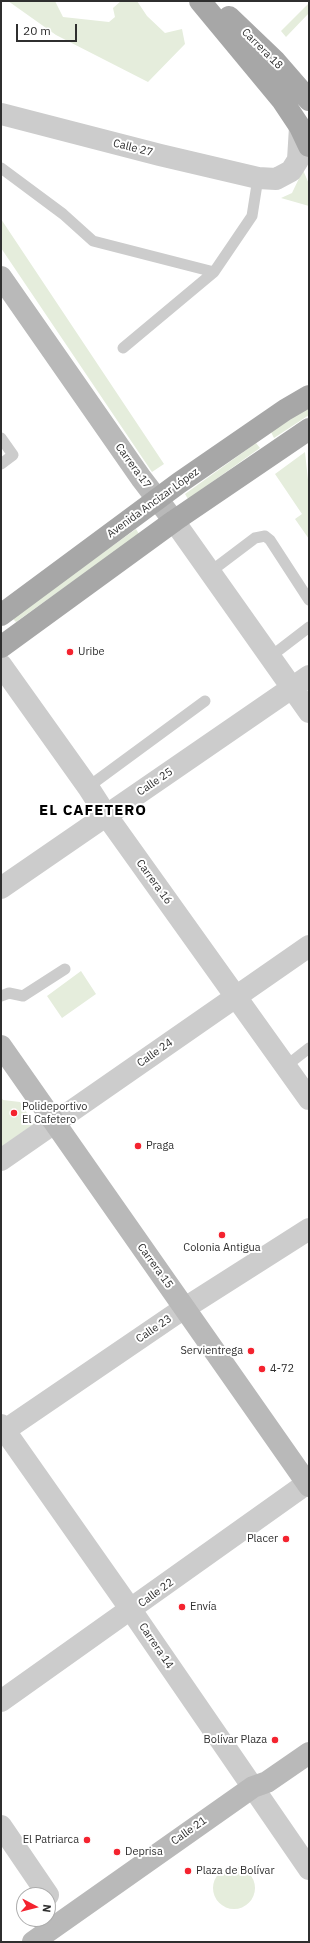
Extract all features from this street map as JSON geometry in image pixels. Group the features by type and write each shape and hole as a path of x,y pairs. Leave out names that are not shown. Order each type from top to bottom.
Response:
{"main road":[{"path":"200,1 282,100 300,127 309,146"},
{"name":"Carrera 18","path":"212,1 275,62 309,100"},
{"path":"285,410 309,388"},
{"name":"Avenida Ancizar López","path":"1,615 157,500 285,410 309,396"},
{"path":"1,647 174,521 309,429"}],"street":[{"name":"Calle 27","path":"1,114 160,155 262,178"},
{"path":"262,178 276,179 291,171 298,160 300,127"},
{"name":"Carrera 17","path":"1,277 157,500 174,521 270,657 300,682 309,712"},
{"name":"Carrera 16","path":"1,665 309,1099"},
{"name":"Calle 25","path":"1,888 300,682"},
{"name":"Calle 24","path":"1,1160 309,946"},
{"name":"Carrera 15","path":"1,1046 308,1484"},
{"name":"Calle 23","path":"2,1430 185,1308 309,1230"},
{"name":"Carrera 14","path":"2,1430 132,1610 309,1869"},
{"name":"Calle 22","path":"1,1701 132,1610 308,1484"},
{"name":"Calle 21","path":"33,1942 253,1787 267,1782 309,1752"},
{"path":"1,1826 43,1887"},
{"path":"56,1908 64,1920"}],"lane":[{"path":"1,168 63,214 93,241 214,272"},
{"path":"124,348 214,272 252,216 262,178"},
{"path":"1,438 13,455 1,464"},
{"path":"210,572 255,538 265,536 270,540 309,600"},
{"path":"270,657 309,627"},
{"path":"88,787 205,700"},
{"path":"1,996 9,993 22,996 66,968"},
{"path":"286,1066 309,1048"}],"green space":[{"path":"8,1 55,1 63,17 109,22 115,17 113,8 121,1 137,1 147,16 165,33 182,29 185,44 148,82 56,35"},
{"path":"309,3 309,13 286,37 281,31"},
{"path":"303,170 309,184 309,206 281,198 292,193"},
{"path":"1,219 164,464 152,472 1,248"},
{"path":"309,407 309,415 274,438 271,432"},
{"path":"256,443 260,448 188,499 185,494"},
{"path":"305,452 309,489 309,539 295,519 302,514 275,474"},
{"path":"136,529 139,534 16,622 12,618"},
{"path":"81,971 96,994 62,1018 47,996"},
{"name":"Polideportivo El Cafetero","path":"1,1097 3,1100 20,1102 34,1124 1,1147"},
{"path":"230,1867 238,1867 246,1870 252,1876 255,1888 252,1900 246,1906 238,1909 230,1909 222,1906 216,1900 213,1892 213,1884 216,1876 222,1870"}],"place":[{"name":"Uribe","path":"70,652"},
{"name":"Polideportivo El Cafetero","path":"14,1113"},
{"name":"Praga","path":"138,1146"},
{"name":"Colonia Antigua","path":"222,1235"},
{"name":"Servientrega","path":"251,1351"},
{"name":"4-72","path":"262,1369"},
{"name":"Placer","path":"286,1539"},
{"name":"Envía","path":"182,1607"},
{"name":"Bolívar Plaza","path":"275,1740"},
{"name":"El Patriarca","path":"87,1840"},
{"name":"Deprisa","path":"117,1852"},
{"name":"Plaza de Bolívar","path":"188,1871"}],"district":[{"name":"EL CAFETERO","path":"93,811"}]}
